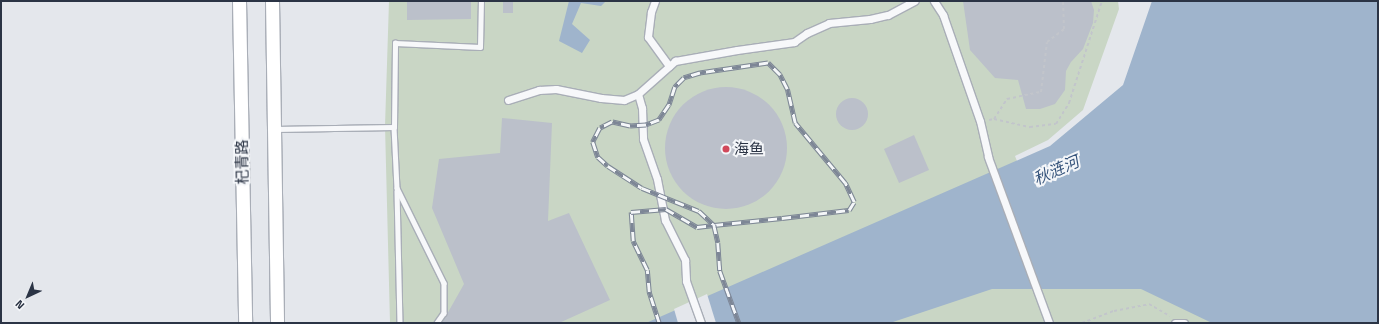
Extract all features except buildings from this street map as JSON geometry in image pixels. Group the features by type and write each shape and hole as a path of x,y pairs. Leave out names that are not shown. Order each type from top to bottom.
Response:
{"main road":[{"name":"杞青路","path":"239,1 245,323"},
{"path":"272,1 277,323"}],"street":[{"path":"655,1 651,12 648,37 669,66"},
{"path":"508,100 539,90 556,89 576,94 624,100 638,94 675,61 794,42 807,33 829,24 850,23 888,15 914,1"},
{"path":"934,1 943,15 980,121 988,157 1049,323"},
{"path":"638,94 642,108 643,138 657,179 665,220 685,260 686,282 701,323"}],"lane":[{"path":"400,323 394,127 396,42 480,47 481,1"},
{"path":"274,129 394,127"},
{"path":"397,188 444,283 444,313 437,323"}],"path":[{"path":"994,119 1007,98 1041,92 1047,42 1064,29 1063,1"},
{"path":"980,121 994,119 1030,127 1056,124 1069,103 1102,1"},
{"path":"1082,323 1114,311 1149,304 1179,323"}],"green space":[{"path":"389,1 1118,1 1119,9 1083,110 1048,140 1015,156 1059,271 1150,278 1237,323 390,323 385,126"}],"water":[{"path":"569,1 606,1 601,6 581,3 572,24 590,40 582,53 559,41"},
{"name":"秋涟河","path":"1152,1 1378,1 1378,323 1212,323 1141,289 992,289 890,323 646,323 1050,146 1123,85"}],"pier":[{"path":"707,294 716,323 678,323 674,309"}],"railway":[{"path":"659,323 649,292 647,270 633,241 631,212 666,209 697,227 714,225 782,218 849,210 854,202 845,183 795,123 787,89 780,75 768,63 700,73 684,78 675,87 669,105 659,120 646,125 630,126 612,122 600,128 593,142 598,157 608,166 642,188 699,211 714,225 718,243 720,271 739,323"}],"place":[{"name":"海鱼","path":"726,149"}]}
